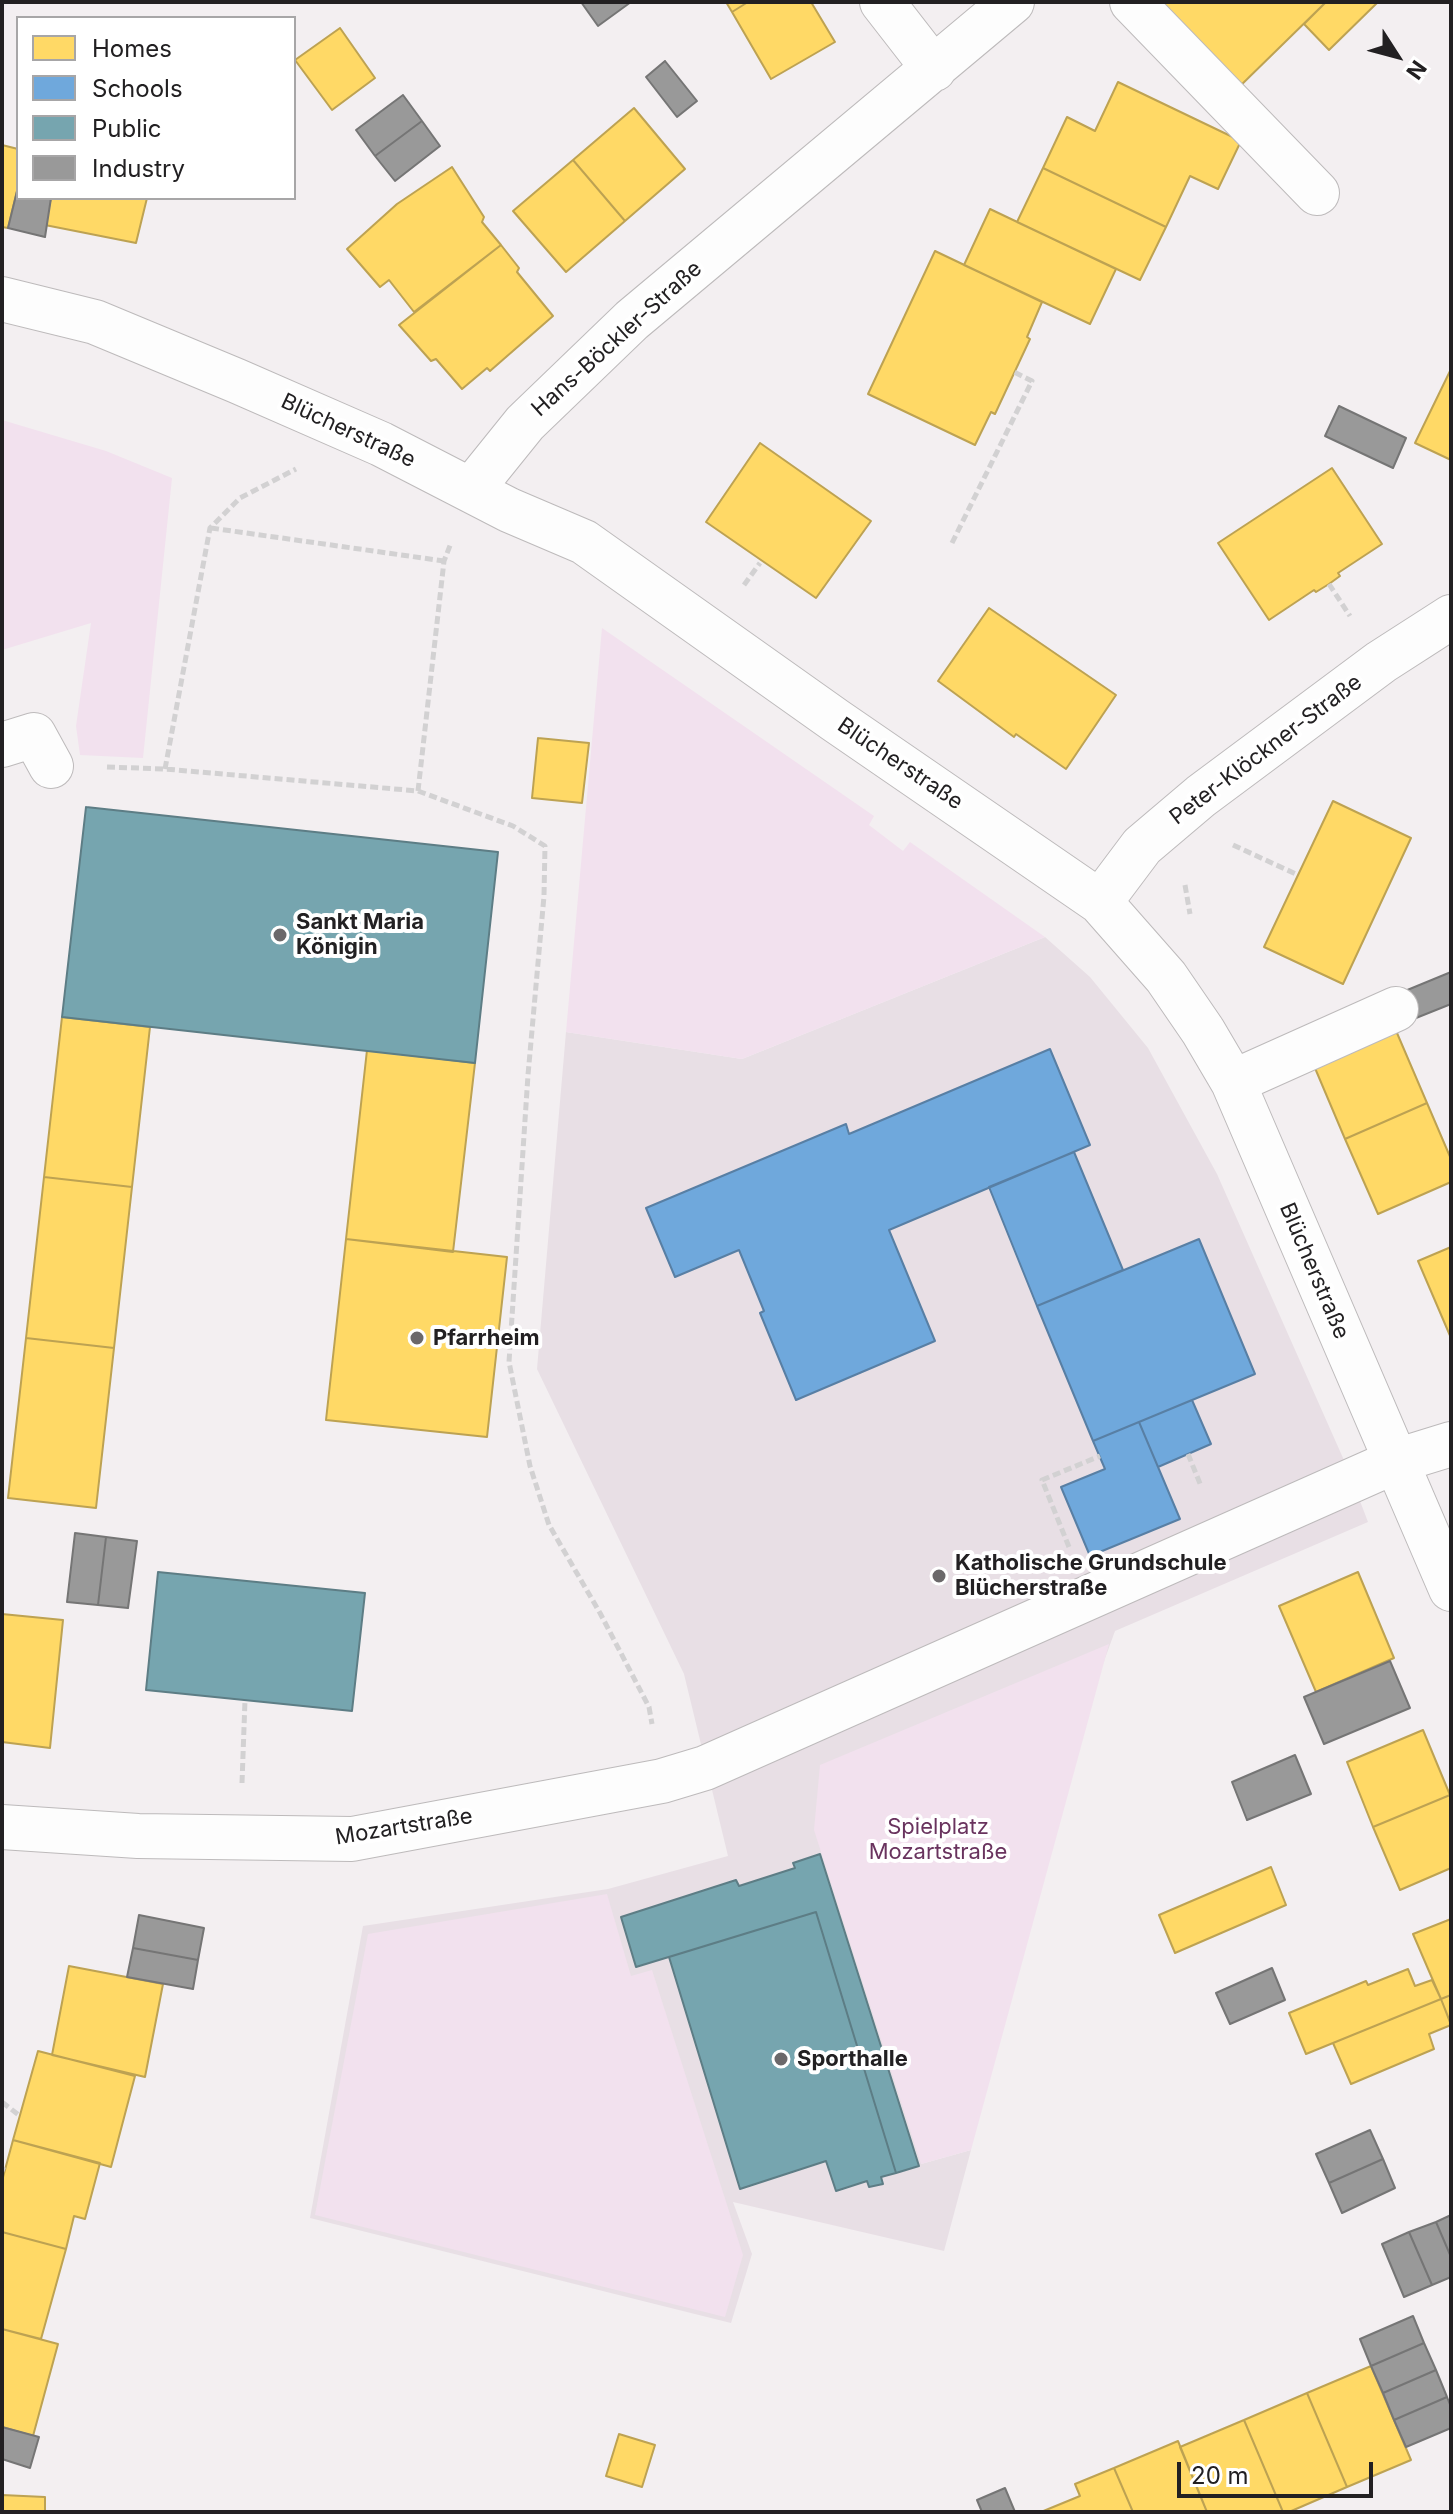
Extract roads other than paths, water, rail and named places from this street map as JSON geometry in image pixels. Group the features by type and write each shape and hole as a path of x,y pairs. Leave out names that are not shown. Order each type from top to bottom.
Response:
{"street":[{"path":"882,2 934,69"},
{"name":"Hans-Böckler-Straße","path":"471,490 525,423 632,320 1012,2"},
{"path":"1132,2 1317,193"},
{"name":"Blücherstraße","path":"2,299 95,322 381,444 509,510 584,542 1100,902 1166,977 1233,1082 1451,1589"},
{"name":"Peter-Klöckner-Straße","path":"1100,902 1142,846 1201,796 1381,662 1451,617"},
{"path":"1233,1082 1396,1009"},
{"name":"Mozartstraße","path":"2,1827 138,1836 352,1839 662,1781 705,1768 1396,1461 1451,1444"}],"place":[{"name":"Sankt Maria Königin","path":"280,935"},
{"name":"Pfarrheim","path":"417,1338"},
{"name":"Katholische Grundschule Blücherstraße","path":"939,1576"},
{"name":"Sporthalle","path":"781,2059"}],"park label":[{"name":"Spielplatz Mozartstraße","path":"938,1840"}]}
